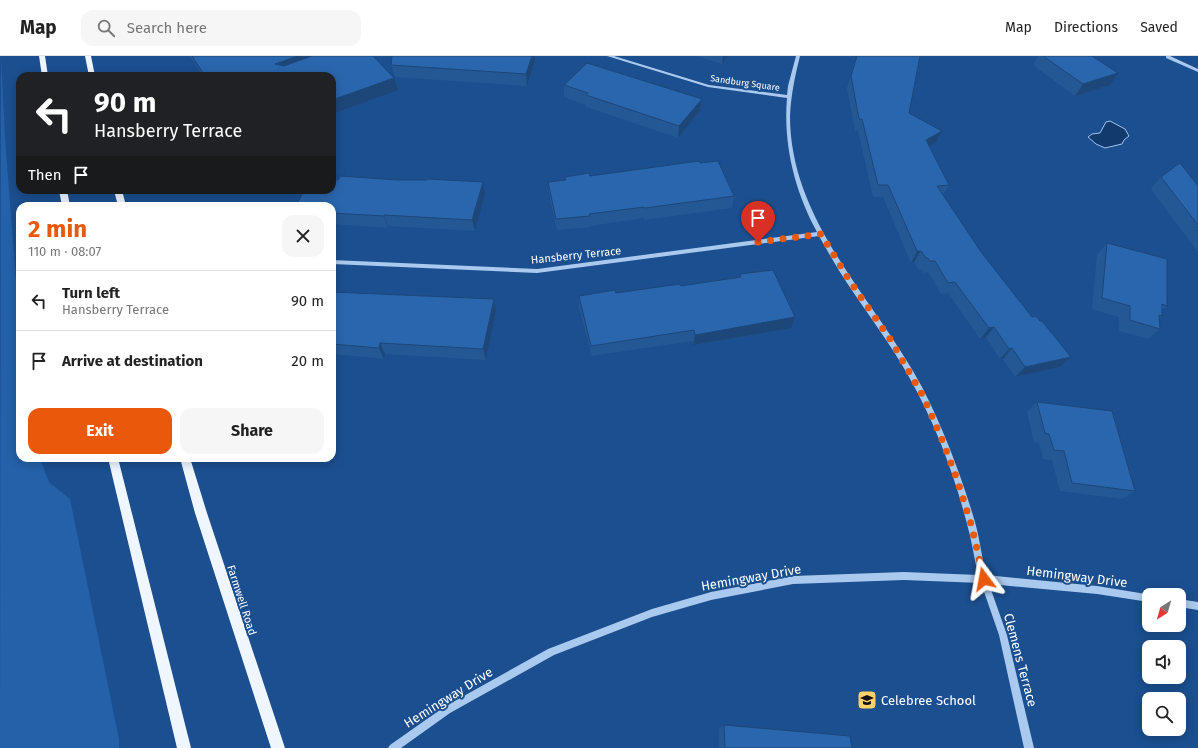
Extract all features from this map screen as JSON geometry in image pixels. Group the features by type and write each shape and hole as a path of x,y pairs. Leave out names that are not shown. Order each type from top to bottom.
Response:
{"main road":[{"path":"42,56 44,72"},
{"path":"88,56 91,72"},
{"path":"114,462 184,748"},
{"name":"Farmwell Road","path":"186,462 225,588 278,748"}],"street":[{"name":"Sandburg Square","path":"609,56 708,86 788,97"},
{"name":"Clemens Terrace","path":"798,56 791,74 788,97 789,141 798,181 821,234 849,280 890,339 923,396 941,437 957,479 971,524 984,579 1002,633 1029,748"},
{"path":"1168,57 1198,71"},
{"name":"Hansberry Terrace","path":"336,262 537,271 821,234"},
{"name":"Hemingway Drive","path":"393,748 447,710 551,652 652,613 711,596 794,580 904,576 984,579 1097,590 1142,597"},
{"path":"1186,604 1198,606"}],"shaded area":[{"path":"1,56 5,138 16,281 16,462 42,462 49,482 70,499 119,739 119,748 0,748"},
{"path":"1110,121 1125,129 1129,136 1122,144 1105,148 1096,144 1088,137 1092,134 1100,133 1106,122"}],"building":[{"path":"192,56 298,56 275,64 284,66 312,56 373,56 394,78 336,99 336,72 202,72"},
{"path":"392,56 532,56 526,74 391,65"},
{"path":"857,56 920,56 909,113 942,131 926,140 949,185 937,186 981,252 1032,317 1036,316 1040,321 1042,321 1071,357 1025,367 1012,348 1009,349 994,327 989,328 955,282 948,283 935,261 930,261 921,251 917,251 888,185 878,185 862,119 859,119 851,76"},
{"path":"1043,56 1092,56 1118,73 1083,84"},
{"path":"587,63 702,99 679,126 586,95 588,93 564,85"},
{"path":"699,161 700,163 718,161 734,196 589,214 590,216 556,219 548,182 566,180 565,177 589,173 590,176"},
{"path":"1180,163 1198,186 1198,225 1161,177"},
{"path":"340,176 398,180 428,179 483,182 472,220 336,213 336,202 298,202 302,194 336,194 336,180 338,180"},
{"path":"1107,243 1167,259 1167,306 1162,304 1162,316 1159,315 1160,329 1130,320 1130,306 1102,298"},
{"path":"773,270 795,317 695,335 694,330 591,346 579,296 615,290 616,293 680,284 681,286 741,277 740,274"},
{"path":"336,292 494,299 483,349 380,343 379,348 336,344"},
{"path":"1037,402 1112,411 1135,491 1072,483 1064,451 1054,450 1049,434 1045,433"},
{"path":"724,725 850,736 852,748 725,748"}],"place":[{"name":"Celebree School","path":"867,700"}],"route":[{"path":"758,242 821,234 849,280 890,339 923,396 957,479 971,524 984,579"}]}
